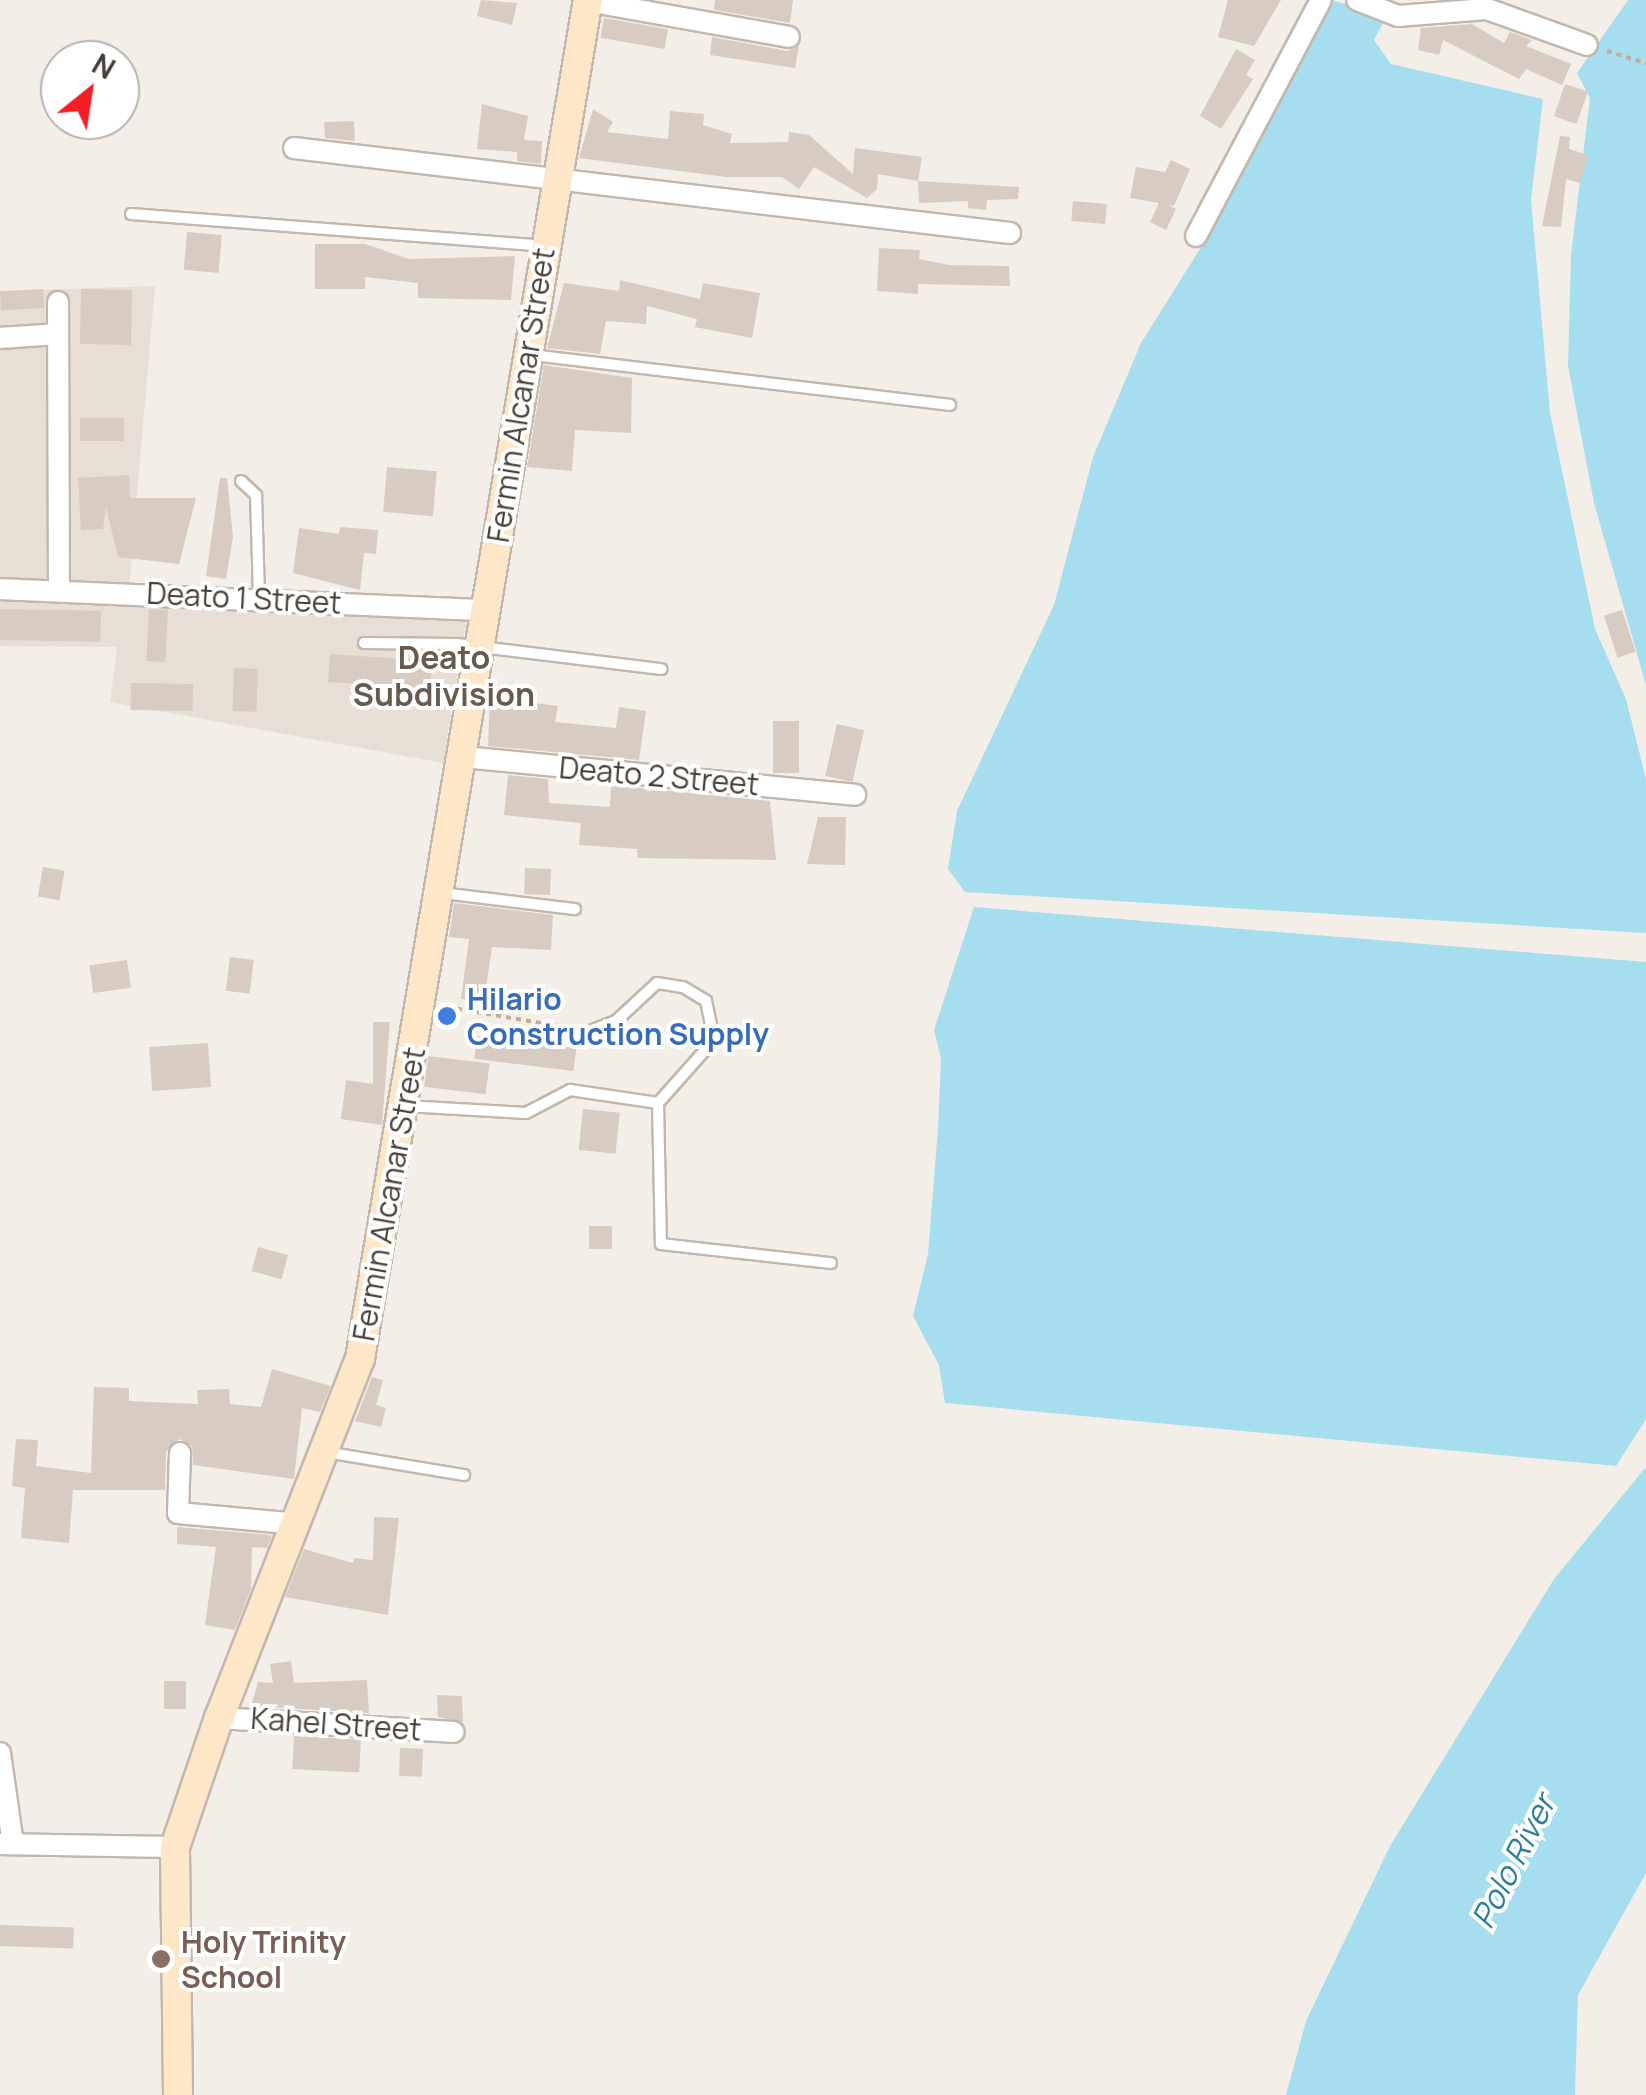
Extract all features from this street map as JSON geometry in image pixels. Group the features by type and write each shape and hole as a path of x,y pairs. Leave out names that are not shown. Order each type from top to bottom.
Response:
{"main road":[{"name":"Fermin Alcanar Street","path":"178,2095 175,1847 218,1718 298,1524 360,1359 406,1106 526,354 587,0"}],"street":[{"path":"587,0 789,37"},
{"path":"1196,236 1321,0"},
{"path":"1356,0 1398,16 1441,4 1487,9 1588,45"},
{"path":"294,148 1010,233"},
{"path":"58,302 59,589"},
{"path":"0,338 58,334"},
{"name":"Deato 1 Street","path":"0,588 487,610"},
{"name":"Deato 2 Street","path":"463,757 855,795"},
{"path":"180,1453 178,1513 298,1524"},
{"name":"Kahel Street","path":"218,1718 454,1732"},
{"path":"0,1754 6,1844 175,1847"}],"lane":[{"path":"132,214 544,246"},
{"path":"526,354 950,405"},
{"path":"242,481 256,495 259,599"},
{"path":"364,643 481,647 661,668"},
{"path":"441,893 575,909"},
{"path":"590,1031 616,1021 657,983 706,1000 711,1025 706,1049 658,1103 661,1244 831,1263"},
{"path":"406,1106 526,1113 570,1090 658,1103"},
{"path":"324,1452 464,1476"}],"path":[{"path":"1624,56 1646,63"},
{"path":"423,1002 590,1031"}],"shaded area":[{"path":"155,286 129,589 470,597 443,763 110,702 117,647 0,646 0,291"}],"water":[{"path":"1332,0 1386,17 1374,40 1391,64 1543,99 1531,200 1550,413 1595,629 1626,699 1646,779 1646,933 965,892 948,869 957,811 1054,605 1093,457 1141,343 1198,252"},
{"path":"1628,0 1646,0 1646,685 1594,503 1568,366 1571,255 1590,98 1577,73"},
{"path":"974,907 1646,962 1646,1419 1616,1466 945,1403 939,1365 913,1316 928,1254 938,1128 941,1058 934,1030"},
{"name":"Polo River","path":"1646,1467 1646,1873 1578,1995 1575,2095 1286,2095 1306,2021 1390,1846 1554,1579"}],"building":[{"path":"481,0 517,3 512,25 477,16"},
{"path":"715,0 793,0 790,23 714,10"},
{"path":"1228,0 1281,0 1254,46 1218,37"},
{"path":"604,18 668,29 665,49 601,38"},
{"path":"1472,24 1504,43 1510,32 1532,40 1526,46 1571,64 1562,85 1526,69 1519,79 1443,40 1439,55 1418,50 1421,28"},
{"path":"712,37 787,51 799,46 795,68 710,55"},
{"path":"1236,49 1255,60 1246,75 1253,79 1221,129 1200,116"},
{"path":"1565,84 1588,92 1577,124 1554,116"},
{"path":"482,104 528,116 524,140 542,141 541,164 517,161 517,152 477,149"},
{"path":"593,109 613,122 607,132 668,139 670,111 704,114 703,125 732,134 730,143 788,142 789,132 809,135 853,174 855,148 922,157 918,181 878,174 877,189 867,198 814,167 799,189 782,177 726,177 579,158"},
{"path":"354,121 355,141 325,138 324,122"},
{"path":"1560,136 1570,137 1569,149 1588,155 1580,183 1566,179 1561,227 1542,226"},
{"path":"1171,160 1190,169 1174,206 1168,205 1176,209 1166,230 1150,222 1159,203 1130,198 1136,167 1165,172"},
{"path":"918,181 1019,187 1018,199 987,200 986,210 968,208 968,201 919,203"},
{"path":"1073,201 1107,204 1105,224 1071,221"},
{"path":"187,232 222,235 219,273 184,270"},
{"path":"315,244 365,244 409,259 515,256 511,300 418,298 418,283 365,277 365,289 315,289"},
{"path":"879,248 920,250 919,259 949,265 1009,266 1010,286 918,284 918,294 877,291"},
{"path":"620,280 700,299 703,283 760,293 752,338 695,327 697,319 647,306 646,324 606,321 600,354 547,348 564,283 619,291"},
{"path":"43,289 44,308 1,310 0,291"},
{"path":"81,289 132,290 131,345 80,344"},
{"path":"544,365 632,378 631,433 575,430 572,471 527,467"},
{"path":"80,418 124,418 124,441 80,441"},
{"path":"387,467 437,471 433,516 383,512"},
{"path":"129,475 130,498 196,498 179,564 118,557 106,507 103,529 81,530 78,478"},
{"path":"220,478 227,478 233,537 226,579 206,576"},
{"path":"340,527 378,530 376,554 364,553 360,590 293,573 299,528 339,534"},
{"path":"0,609 101,611 100,642 0,640"},
{"path":"149,609 168,610 165,662 146,661"},
{"path":"1622,610 1636,652 1618,658 1604,616"},
{"path":"330,654 432,661 430,689 328,682"},
{"path":"234,668 258,669 256,712 232,711"},
{"path":"131,683 193,684 193,711 131,710"},
{"path":"490,697 558,706 555,722 616,728 619,707 646,711 639,760 488,746"},
{"path":"773,721 799,721 799,773 773,773"},
{"path":"837,724 864,730 852,782 825,776"},
{"path":"508,775 548,779 549,803 610,807 611,785 770,801 776,860 638,858 637,849 579,845 581,823 504,815"},
{"path":"818,817 846,817 845,865 807,864"},
{"path":"43,867 65,871 59,900 38,897"},
{"path":"525,868 551,869 550,895 524,894"},
{"path":"454,903 553,915 551,950 492,947 484,1002 461,999 469,939 449,937"},
{"path":"230,957 254,960 250,994 226,991"},
{"path":"127,960 131,988 93,993 89,965"},
{"path":"373,1022 390,1022 382,1125 341,1119 346,1080 373,1084"},
{"path":"477,1036 576,1048 573,1071 474,1059"},
{"path":"208,1043 211,1087 152,1091 149,1047"},
{"path":"428,1056 490,1064 486,1094 424,1087"},
{"path":"583,1109 620,1113 616,1154 579,1150"},
{"path":"589,1226 612,1226 612,1249 589,1249"},
{"path":"258,1247 288,1255 281,1279 252,1271"},
{"path":"272,1369 331,1386 320,1412 302,1408 294,1479 193,1465 192,1446 179,1439 166,1452 165,1490 73,1490 69,1543 21,1538 25,1488 12,1486 16,1439 38,1440 36,1466 91,1473 94,1387 129,1388 129,1401 198,1404 197,1390 229,1389 230,1404 261,1407"},
{"path":"372,1377 383,1380 376,1405 386,1408 381,1427 355,1421"},
{"path":"374,1517 399,1518 388,1615 285,1597 304,1549 353,1563 354,1558 373,1560"},
{"path":"177,1527 272,1535 267,1548 252,1547 251,1589 235,1630 205,1625 216,1547 177,1544"},
{"path":"291,1661 294,1683 367,1680 369,1713 251,1706 258,1682 273,1683 270,1664"},
{"path":"164,1681 186,1681 186,1709 164,1709"},
{"path":"437,1695 462,1696 463,1722 438,1717"},
{"path":"294,1736 361,1740 359,1772 292,1769"},
{"path":"400,1748 423,1749 422,1777 399,1776"},
{"path":"0,1925 74,1928 73,1949 0,1946"}],"place":[{"name":"Hilario Construction Supply","path":"447,1016"},
{"name":"Holy Trinity School","path":"161,1959"}],"district":[{"name":"Deato Subdivision","path":"444,676"}]}
